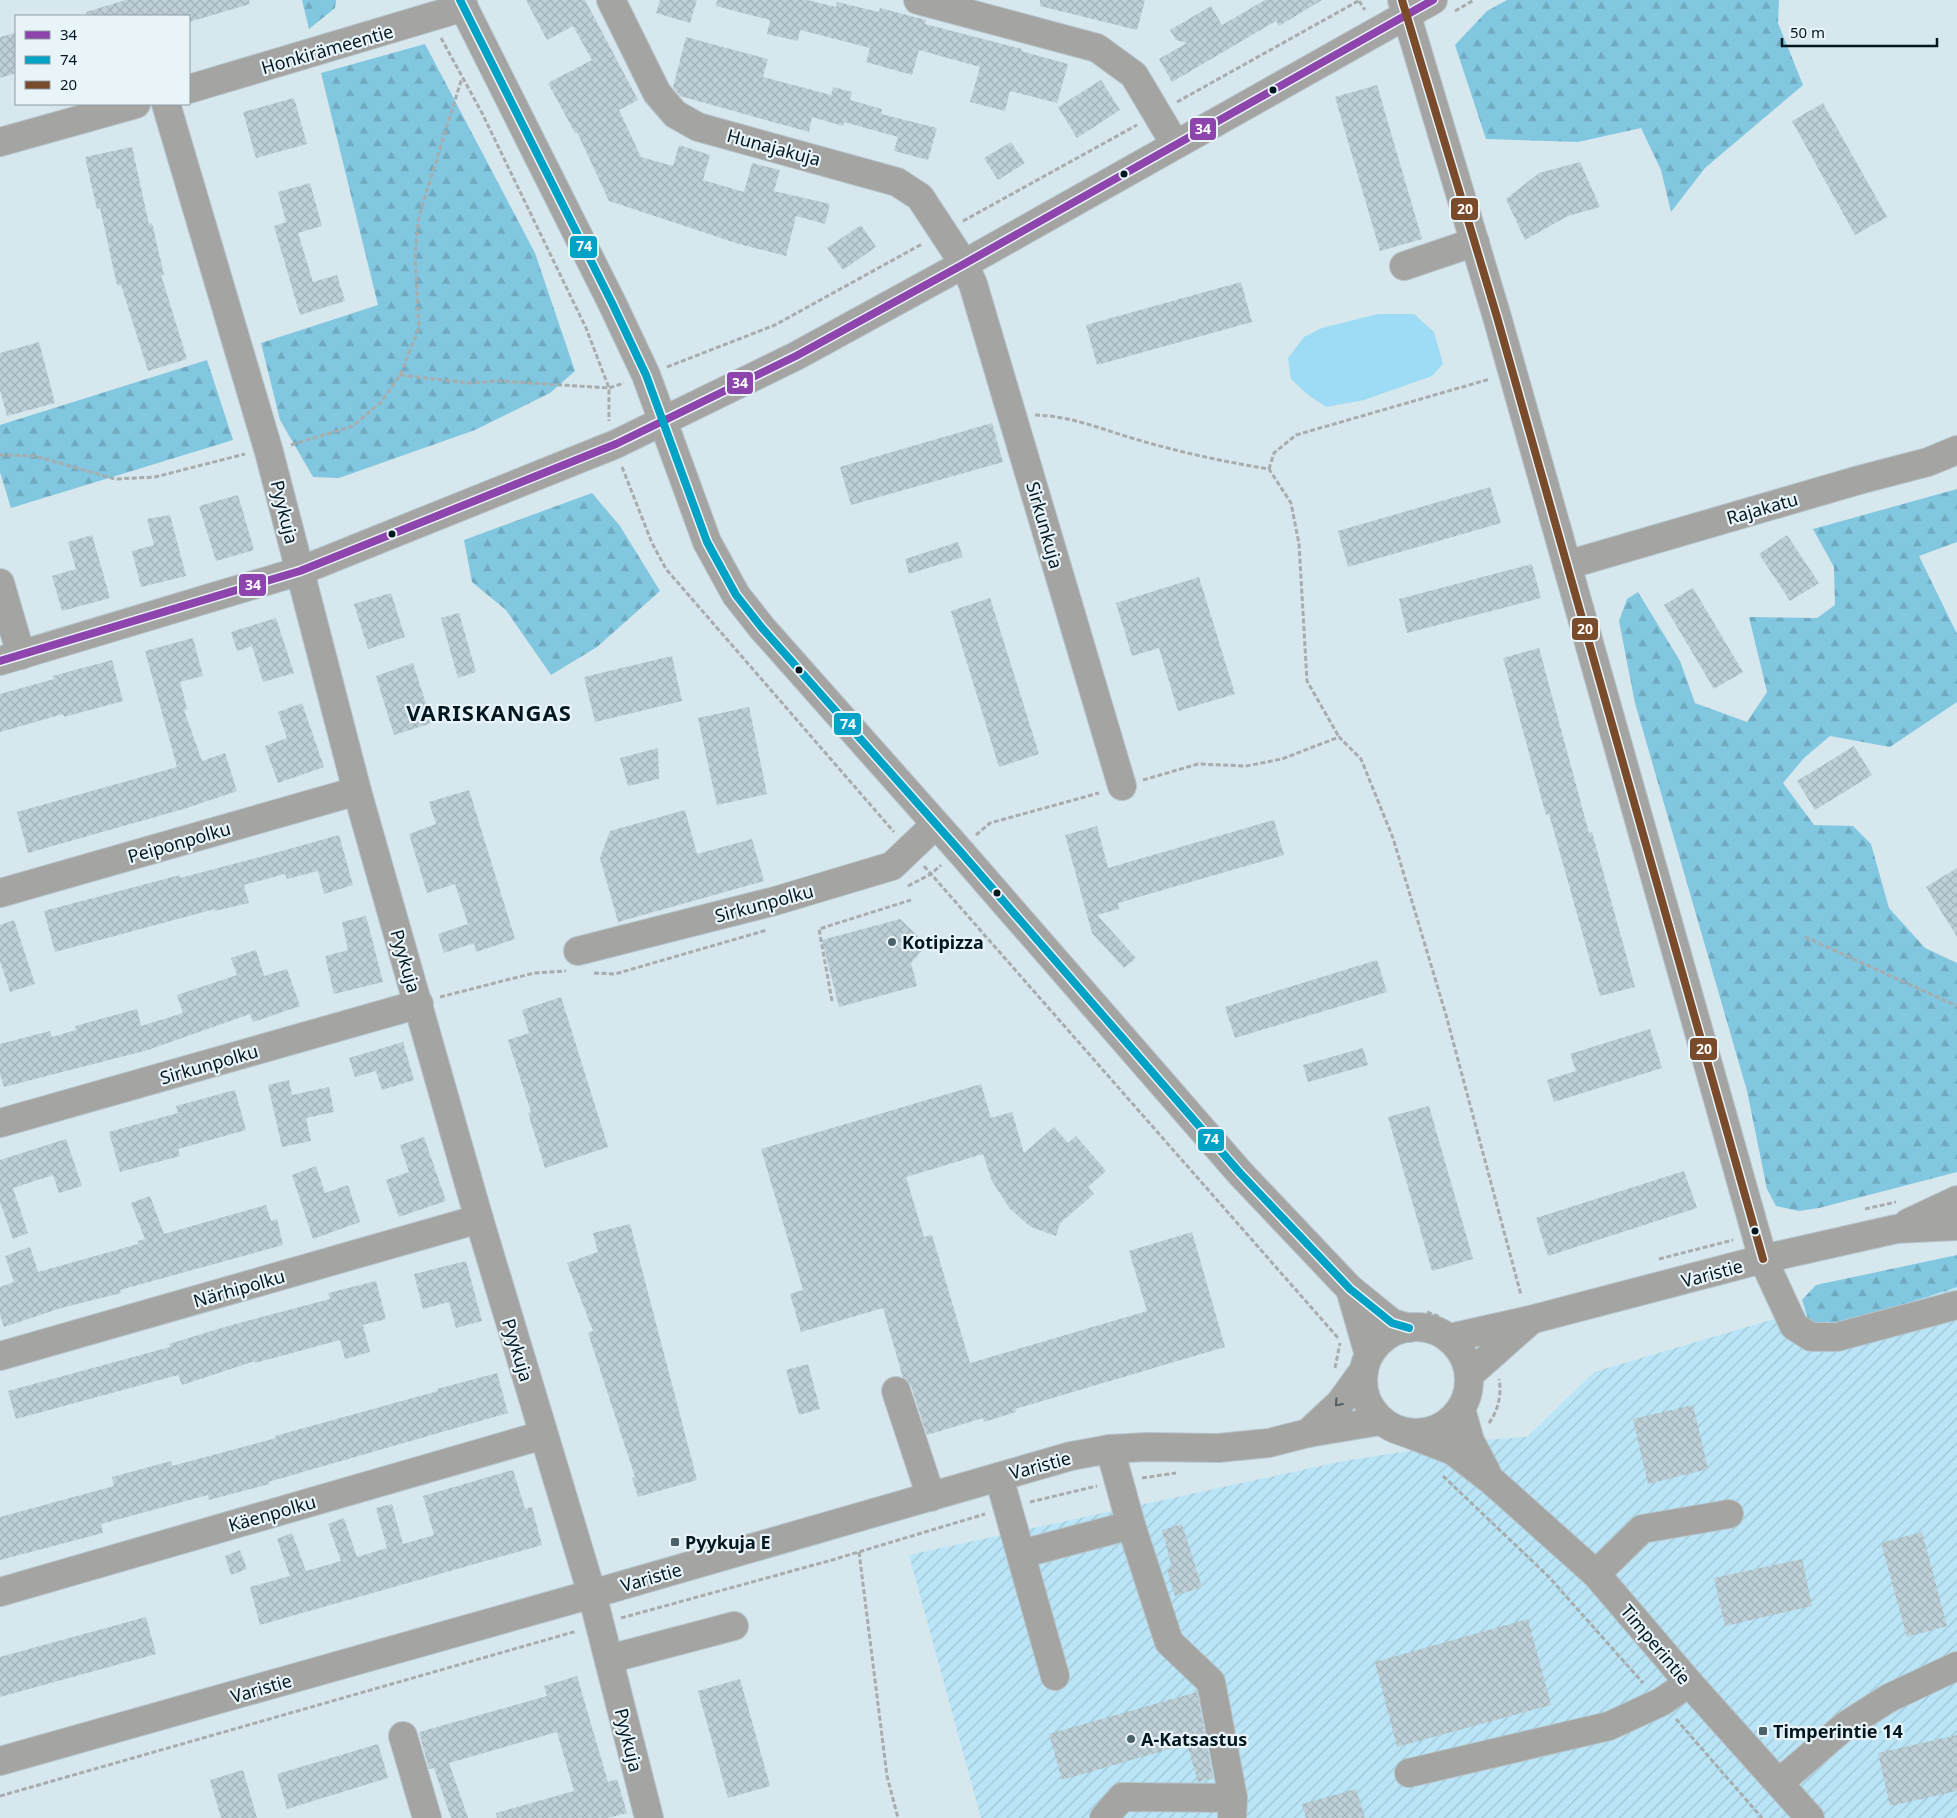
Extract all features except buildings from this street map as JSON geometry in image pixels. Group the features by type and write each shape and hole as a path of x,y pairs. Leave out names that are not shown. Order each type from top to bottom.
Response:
{"street":[{"name":"Hunajakuja","path":"611,0 657,93 675,114 698,127 897,182 920,198 952,249 964,264"},
{"path":"918,0 1097,48 1134,75 1175,144"},
{"path":"0,583 11,658 300,570 616,444 796,356 964,264 1175,144 1405,8 1433,0"},
{"path":"462,4 608,294 646,375 707,542 736,594 762,628 959,850 1240,1173 1350,1289 1392,1323 1416,1319"},
{"name":"Honkirämeentie","path":"190,89 462,4"},
{"path":"1405,8 1475,242 1763,1259 1794,1326 1811,1337 1837,1337 1957,1305"},
{"path":"0,142 132,105"},
{"name":"Pyykuja","path":"166,105 269,452 357,791 479,1219 592,1594 649,1818"},
{"path":"1404,266 1475,242"},
{"name":"Sirkunkuja","path":"964,264 973,284 1122,786"},
{"name":"Rajakatu","path":"1567,565 1859,480 1928,462 1957,450"},
{"name":"Peiponpolku","path":"0,893 357,791"},
{"name":"Sirkunpolku","path":"578,951 775,901 892,866 935,825"},
{"name":"Sirkunpolku","path":"0,1123 419,1004"},
{"name":"Varistie","path":"1896,1228 1957,1200"},
{"name":"Närhipolku","path":"0,1356 479,1219"},
{"name":"Varistie","path":"1447,1328 1530,1320 1763,1259 1896,1228 1957,1226"},
{"path":"1350,1289 1359,1322 1366,1363 1363,1387 1368,1403 1392,1426 1420,1434 1436,1430 1450,1421 1461,1409 1468,1393 1469,1375 1460,1350 1447,1328 1424,1328 1416,1319"},
{"path":"1366,1363 1379,1342 1416,1319"},
{"path":"1469,1375 1530,1320"},
{"name":"Varistie","path":"1308,1433 1340,1403 1366,1363"},
{"path":"896,1391 931,1497"},
{"name":"Timperintie","path":"1461,1409 1470,1441 1492,1481"},
{"name":"Varistie","path":"0,1761 592,1594 1071,1456 1110,1449 1147,1447 1218,1448 1268,1443 1308,1433 1392,1426"},
{"name":"Timperintie","path":"1392,1426 1453,1451 1492,1481 1596,1574 1689,1683 1810,1818"},
{"name":"Käenpolku","path":"0,1592 543,1435"},
{"path":"1104,1818 1122,1797 1233,1808 1211,1682 1169,1642 1131,1525 1110,1449"},
{"path":"999,1477 1055,1676"},
{"path":"1596,1574 1642,1529 1729,1514"},
{"path":"1021,1554 1131,1525"},
{"path":"609,1660 734,1626"},
{"path":"1779,1783 1846,1726 1889,1698 1957,1666"},
{"path":"1409,1773 1609,1726 1661,1702 1689,1683"},
{"path":"403,1736 427,1818"}],"path":[{"path":"400,375 469,383 499,380 609,388 775,325 1360,0"},
{"path":"0,455 34,456 114,479 155,477 241,455 269,452 352,426 381,402 400,375 419,328 415,254 419,216 462,77"},
{"path":"1493,378 1296,435 1274,453 1270,469 1291,503 1299,544 1307,681 1338,737 1361,759 1393,838 1446,1015 1521,1296"},
{"path":"1012,414 1046,415 1074,419 1135,439 1232,463 1270,469"},
{"path":"931,874 990,823 1198,764 1246,766 1282,759 1338,737"},
{"path":"832,1001 819,928 911,900"},
{"path":"1805,937 1957,1006"},
{"path":"1416,1319 1447,1328"},
{"path":"1340,1403 1334,1378 1340,1340 1359,1322"},
{"path":"1438,1471 1548,1576 1762,1818"},
{"path":"0,1796 1008,1508 1119,1481 1181,1472"},
{"path":"859,1552 887,1776 898,1818"}],"shaded area":[{"path":"1378,314 1414,314 1434,332 1443,364 1432,376 1364,400 1326,407 1307,394 1291,379 1288,358 1304,337 1322,328"},
{"path":"1957,1265 1957,1818 981,1818 909,1555 1339,1462 1470,1441 1527,1437 1594,1372"}],"green space":[{"path":"302,0 336,0 335,8 309,29"},
{"path":"1507,0 1779,0 1778,23 1803,85 1705,168 1671,212 1661,170 1641,128 1578,142 1486,139 1455,45 1487,11"},
{"path":"425,44 535,253 575,371 550,393 475,430 339,478 313,477 280,420 261,343 378,305 321,73"},
{"path":"207,360 233,440 11,508 0,472 0,425"},
{"path":"1957,489 1957,542 1919,556 1957,634 1957,702 1890,747 1830,736 1804,758 1783,783 1814,825 1853,826 1871,844 1889,908 1925,948 1957,963 1957,1172 1819,1208 1799,1211 1776,1206 1767,1189 1747,1091 1635,703 1619,621 1627,599 1638,592 1680,661 1695,703 1747,722 1767,692 1749,617 1817,618 1835,605 1834,567 1813,529"},
{"path":"592,493 620,526 660,591 597,647 551,675 506,610 472,582 464,540"},
{"path":"1957,1255 1957,1287 1843,1324 1810,1324 1802,1300 1816,1285"}],"transit line":[{"name":"74","path":"460,0 612,303 646,375 707,542 736,595 762,628 959,850 1240,1173 1350,1289 1392,1323 1409,1328"},
{"name":"20","path":"1402,0 1497,317 1763,1259"},
{"name":"34","path":"0,661 300,571 616,444 796,356 964,264 1433,0"}],"place":[{"name":"Kotipizza","path":"892,942"},
{"name":"Pyykuja E","path":"675,1542"},
{"name":"Timperintie 14","path":"1763,1731"},
{"name":"A-Katsastus","path":"1131,1739"}],"district":[{"name":"VARISKANGAS","path":"489,712"}]}
